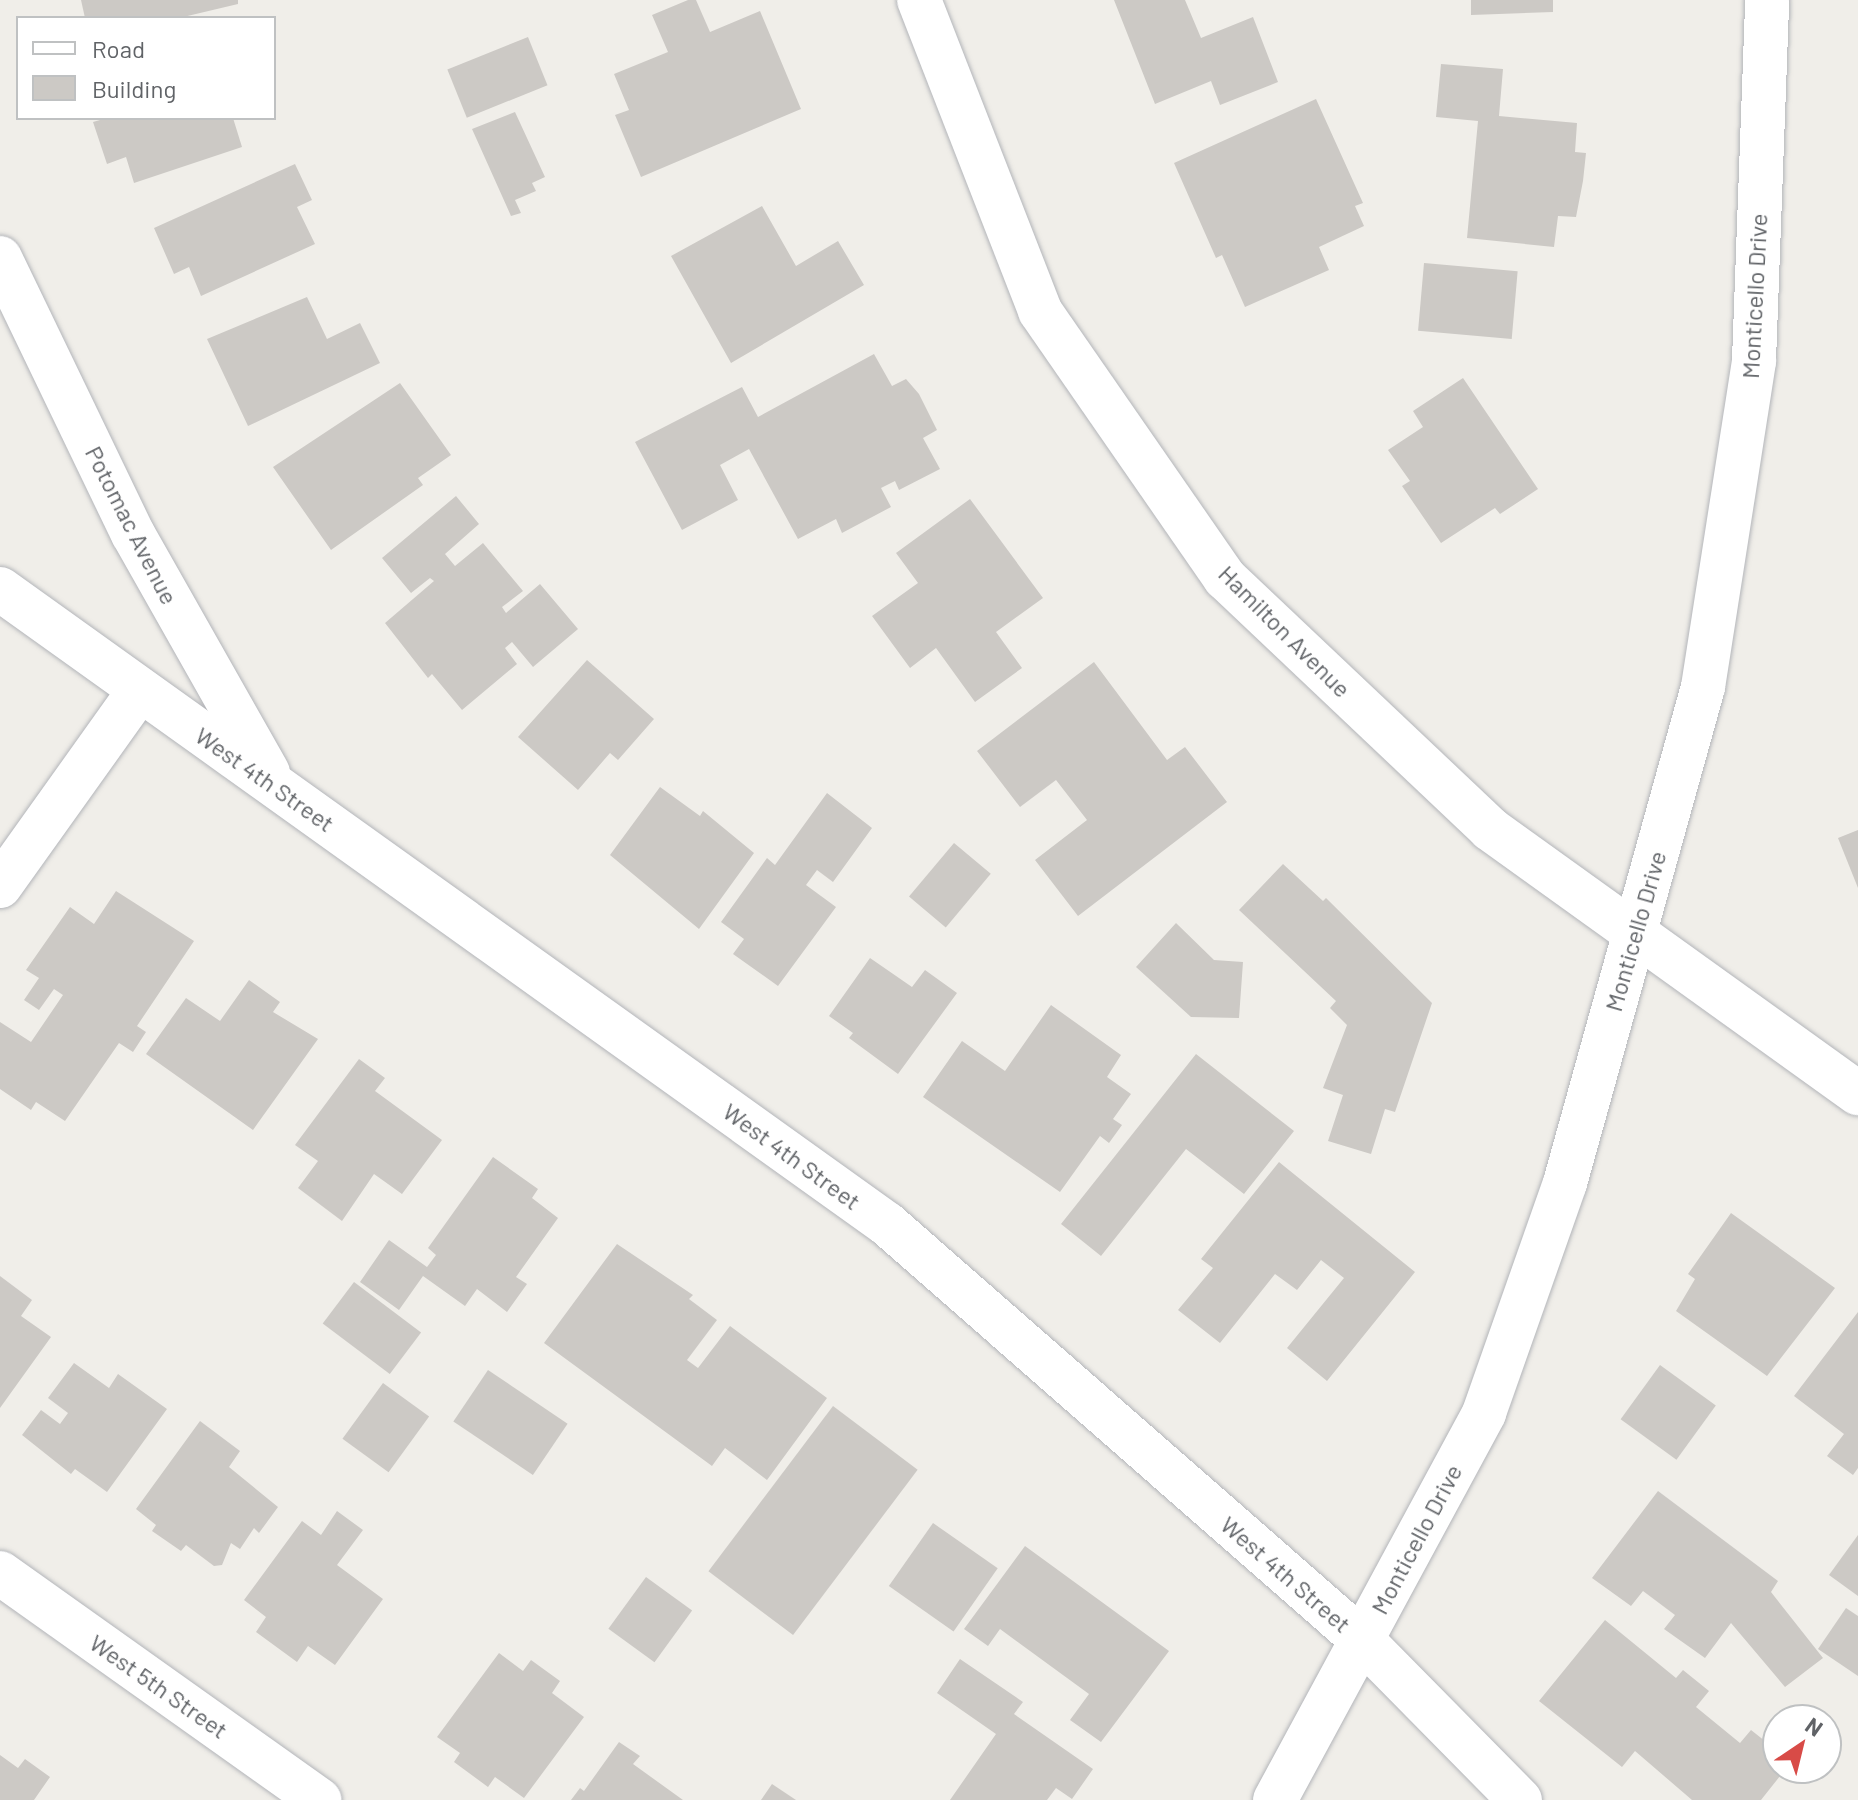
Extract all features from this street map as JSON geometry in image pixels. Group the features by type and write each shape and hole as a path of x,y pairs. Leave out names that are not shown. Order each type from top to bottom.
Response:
{"street":[{"name":"Hamilton Avenue","path":"919,0 1040,311 1225,578 1490,829 1858,1093"},
{"name":"Monticello Drive","path":"1275,1800 1484,1413 1565,1183 1703,687 1754,361 1767,0"},
{"name":"Potomac Avenue","path":"0,258 133,534 276,786"},
{"name":"West 4th Street","path":"0,589 887,1224 1362,1640 1520,1800"},
{"path":"0,886 140,690"},
{"name":"West 5th Street","path":"0,1573 319,1800"}],"building":[{"path":"81,0 238,0 238,4 187,16 85,16"},
{"path":"688,0 696,0 710,32 760,11 801,109 641,177 615,115 629,110 614,74 668,52 652,15"},
{"path":"1114,0 1185,0 1201,38 1253,17 1278,82 1220,105 1211,81 1155,104"},
{"path":"1471,0 1553,0 1553,12 1471,15"},
{"path":"528,37 547,85 467,118 447,70"},
{"path":"1441,64 1503,69 1499,116 1577,123 1575,152 1586,153 1583,181 1576,217 1558,216 1554,247 1467,238 1478,121 1436,117"},
{"path":"1316,99 1363,203 1355,206 1364,226 1319,247 1329,270 1245,307 1222,255 1216,258 1174,163"},
{"path":"515,112 545,177 532,183 536,191 515,200 521,213 511,216 472,129"},
{"path":"234,120 242,147 134,183 126,157 107,164 93,122"},
{"path":"295,164 312,200 297,207 315,244 201,296 189,267 174,274 154,228"},
{"path":"762,206 796,266 838,241 864,285 731,363 671,256"},
{"path":"1424,263 1518,271 1512,339 1418,331"},
{"path":"307,297 327,339 360,323 380,363 248,426 207,339"},
{"path":"874,354 892,386 906,379 919,394 937,430 923,438 940,469 899,490 895,481 881,488 891,507 842,533 836,519 798,539 749,449 720,465 738,500 682,530 635,442 742,387 758,417"},
{"path":"1463,378 1538,489 1500,514 1495,508 1441,543 1402,486 1410,481 1388,450 1423,427 1413,411"},
{"path":"400,383 451,455 418,478 423,485 331,550 273,467"},
{"path":"456,496 479,524 445,554 455,566 483,543 523,591 502,607 506,613 540,584 578,629 533,667 512,642 505,648 517,664 462,710 432,674 428,678 385,623 434,581 430,578 411,593 382,558"},
{"path":"970,499 1043,598 996,632 1022,668 975,702 936,648 910,668 872,616 918,583 896,553"},
{"path":"587,660 654,719 618,760 610,753 578,790 518,737"},
{"path":"1094,662 1167,760 1185,747 1227,802 1078,916 1035,860 1087,820 1056,780 1020,807 977,751"},
{"path":"660,787 700,816 703,811 754,853 699,929 610,855"},
{"path":"827,793 872,828 833,882 817,870 806,885 836,907 778,986 733,954 744,939 721,922 767,858 775,865"},
{"path":"1858,830 1858,888 1838,838"},
{"path":"954,843 991,874 946,927 909,897"},
{"path":"1283,864 1323,901 1326,898 1432,1003 1395,1112 1385,1109 1371,1154 1328,1141 1343,1095 1323,1088 1347,1025 1330,1008 1336,1001 1239,910"},
{"path":"116,891 194,941 137,1026 146,1032 133,1052 119,1043 65,1121 36,1102 31,1110 0,1089 0,1022 31,1042 63,995 54,989 39,1010 24,1000 39,978 26,970 70,907 94,924"},
{"path":"1176,923 1214,960 1243,962 1239,1018 1191,1017 1136,967"},
{"path":"870,958 912,987 925,970 957,993 898,1074 849,1038 853,1033 829,1016"},
{"path":"249,980 280,1002 273,1012 318,1039 253,1130 146,1054 186,998 220,1021"},
{"path":"1051,1005 1121,1055 1107,1077 1131,1094 1113,1119 1122,1125 1109,1143 1100,1136 1060,1192 923,1097 962,1041 1005,1071"},
{"path":"1196,1054 1294,1131 1244,1194 1186,1149 1101,1256 1061,1224"},
{"path":"359,1059 385,1078 375,1091 442,1140 402,1194 374,1174 342,1221 298,1188 318,1161 295,1145"},
{"path":"493,1157 538,1189 532,1198 558,1218 516,1277 527,1284 507,1312 477,1289 465,1306 423,1276 399,1310 360,1282 389,1240 427,1267 436,1255 428,1248"},
{"path":"1279,1162 1415,1272 1327,1381 1287,1348 1344,1278 1321,1260 1297,1290 1275,1274 1220,1343 1178,1310 1213,1268 1201,1259"},
{"path":"1731,1213 1835,1288 1767,1376 1676,1311 1695,1279 1688,1274"},
{"path":"617,1244 693,1295 689,1299 717,1320 687,1360 698,1368 730,1326 827,1398 767,1480 725,1448 712,1466 544,1343"},
{"path":"0,1276 32,1300 21,1316 51,1337 0,1408"},
{"path":"354,1282 421,1333 390,1374 323,1324"},
{"path":"1858,1312 1858,1468 1853,1475 1827,1456 1844,1434 1794,1396"},
{"path":"74,1363 109,1388 118,1374 167,1409 107,1492 75,1469 71,1474 22,1435 41,1410 60,1424 68,1413 48,1398"},
{"path":"1660,1365 1716,1406 1676,1460 1621,1419"},
{"path":"488,1370 568,1424 533,1475 453,1421"},
{"path":"383,1383 429,1417 389,1472 342,1439"},
{"path":"833,1406 918,1470 793,1635 708,1571"},
{"path":"200,1421 240,1451 229,1467 278,1507 259,1533 254,1528 240,1549 231,1543 222,1565 214,1566 186,1545 181,1551 152,1531 156,1525 136,1509"},
{"path":"1658,1491 1778,1581 1771,1592 1823,1658 1785,1687 1731,1623 1705,1658 1664,1629 1675,1615 1643,1591 1631,1606 1592,1578"},
{"path":"337,1511 363,1530 337,1565 383,1599 335,1665 308,1646 297,1662 256,1632 266,1617 244,1600 302,1521 321,1535"},
{"path":"933,1523 998,1568 954,1631 889,1586"},
{"path":"1858,1535 1858,1596 1829,1575"},
{"path":"1025,1546 1169,1651 1101,1742 1070,1720 1089,1694 1000,1629 988,1646 964,1629"},
{"path":"646,1577 692,1611 654,1662 608,1629"},
{"path":"1846,1608 1858,1616 1858,1676 1818,1649"},
{"path":"1605,1620 1676,1678 1683,1670 1709,1691 1696,1707 1740,1743 1751,1730 1762,1739 1762,1784 1774,1784 1761,1800 1692,1800 1635,1751 1622,1767 1539,1701"},
{"path":"499,1653 523,1671 531,1660 560,1681 552,1693 584,1717 524,1798 495,1777 488,1787 454,1762 460,1753 437,1737"},
{"path":"960,1659 1023,1702 1014,1714 1093,1769 1072,1799 1056,1788 1047,1800 950,1800 996,1734 937,1693"},
{"path":"619,1742 640,1756 633,1764 683,1800 571,1800 580,1788 584,1791"},
{"path":"0,1755 18,1768 25,1759 50,1777 34,1800 0,1800"},
{"path":"772,1784 796,1800 761,1800"}]}
